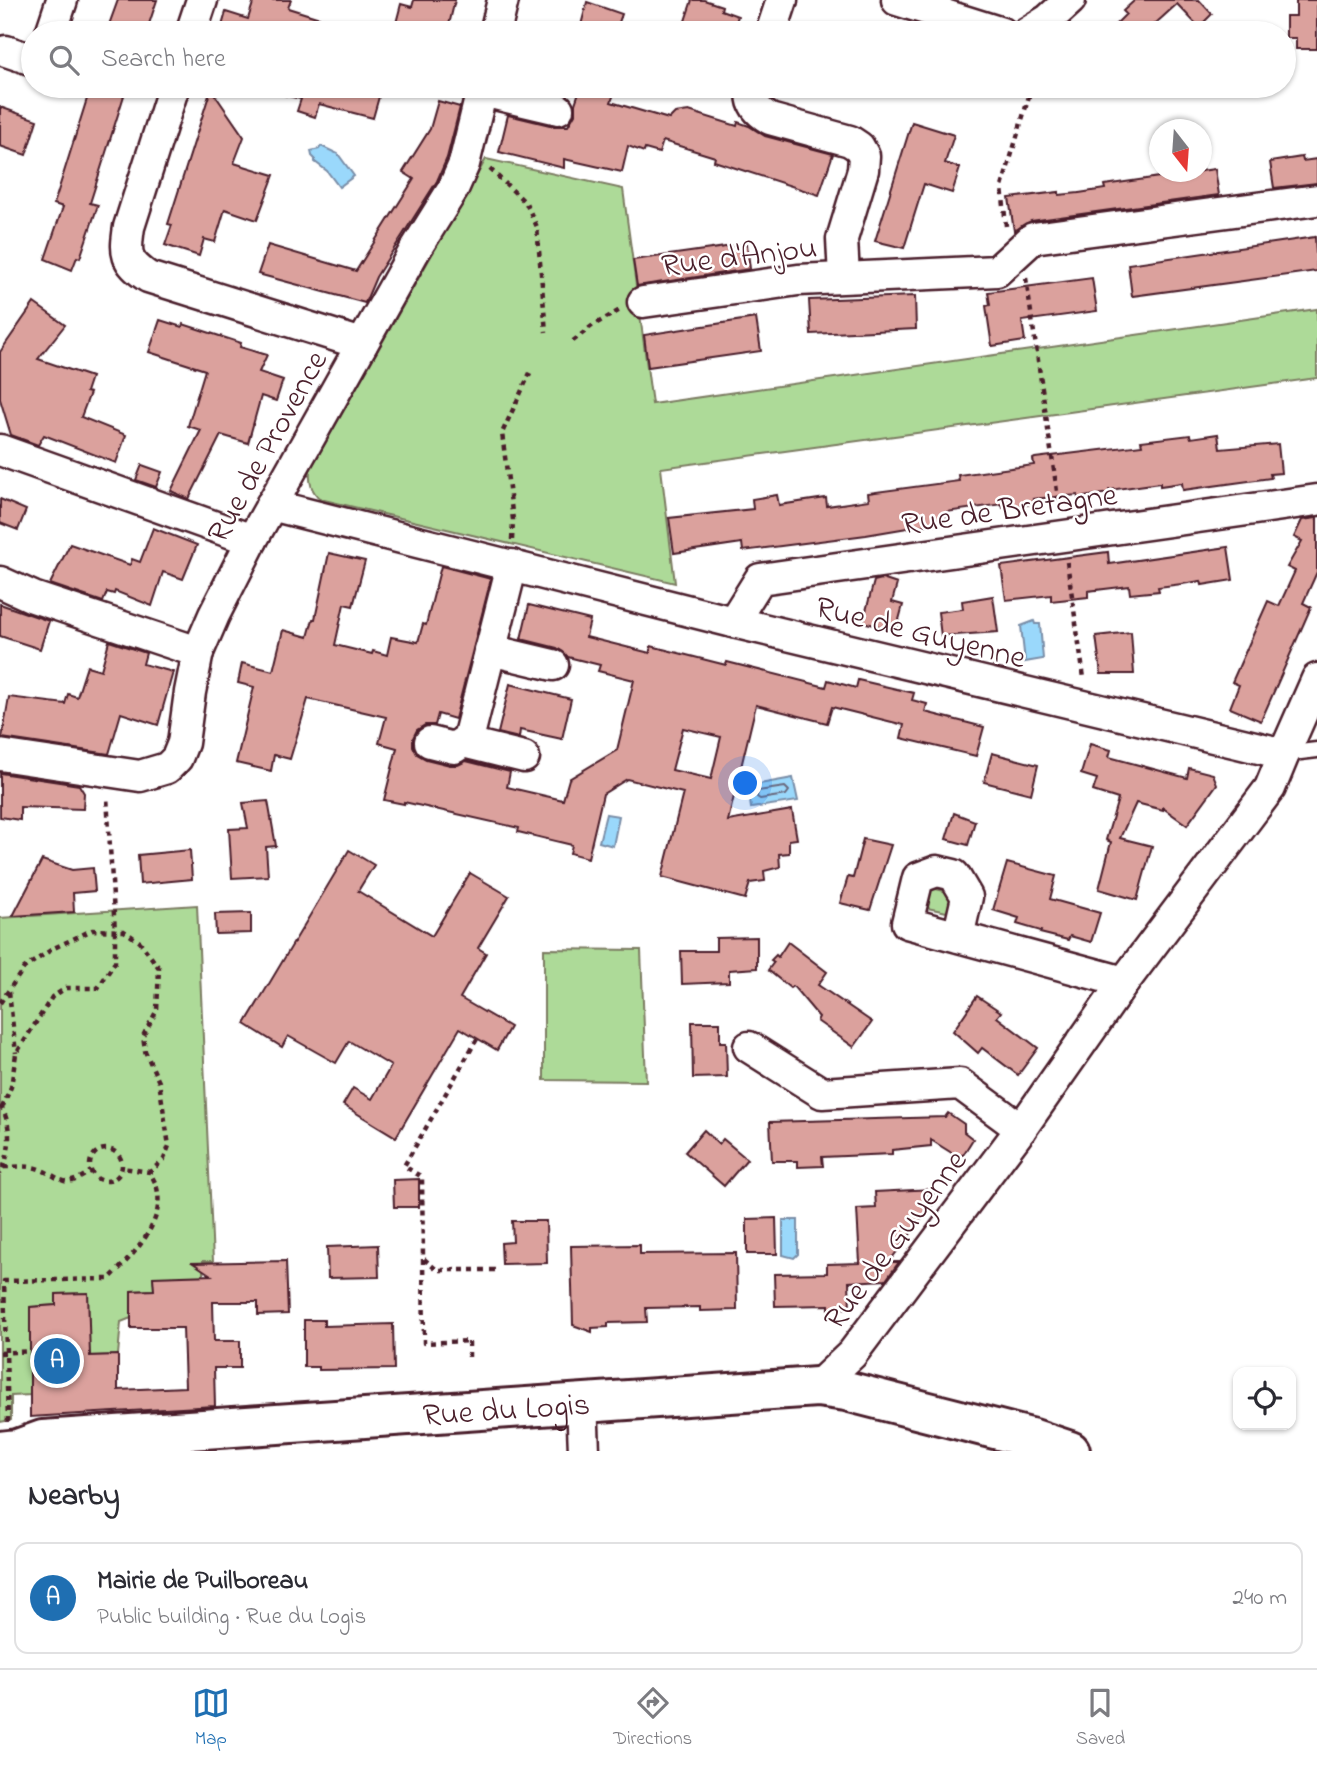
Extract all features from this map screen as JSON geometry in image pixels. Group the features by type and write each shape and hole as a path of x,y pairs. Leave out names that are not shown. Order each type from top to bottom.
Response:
{"street":[{"path":"55,21 62,0"},
{"path":"195,21 202,0"},
{"path":"498,21 503,0"},
{"path":"775,21 782,0"},
{"path":"897,0 964,21"},
{"path":"1046,21 1070,0"},
{"path":"170,98 129,227 126,246 128,259 134,268 148,277 362,344"},
{"name":"Rue de Provence","path":"105,771 140,776 167,768 177,758 183,743 198,652 214,615 271,505 415,250 453,189 464,164 479,98"},
{"path":"518,98 558,109"},
{"name":"Rue d'Anjou","path":"752,98 758,112 770,119 850,141 859,147 864,156 863,170 842,239 844,277"},
{"name":"Rue d'Anjou","path":"643,302 798,279 997,271 1033,239 1317,200"},
{"path":"0,450 252,541"},
{"name":"Rue de Bretagne","path":"733,622 760,579 1317,500"},
{"name":"Rue de Guyenne","path":"271,505 733,622 1284,754 1270,788 1124,982 1021,1129 852,1354 831,1389"},
{"path":"467,743 512,565"},
{"path":"0,582 33,597 198,652"},
{"path":"490,650 553,665"},
{"path":"1284,754 1317,679"},
{"path":"430,742 454,748 463,742 524,757"},
{"path":"0,755 105,771"},
{"path":"957,937 1124,982"},
{"path":"748,1047 822,1093 960,1084 1021,1129"},
{"name":"Rue du Logis","path":"0,1451 9,1451 43,1440 372,1419 582,1401 831,1389 1034,1439 1070,1451"},
{"path":"582,1401 584,1451"}],"lane":[{"path":"1284,754 1317,750"}],"path":[{"path":"1028,98 1002,187 1009,249 1025,270 1088,707"},
{"path":"467,147 526,203 533,214 537,227 546,332"},
{"path":"573,341 614,313 633,303 643,302"},
{"path":"512,565 513,520 502,433 530,373"},
{"path":"16,1054 52,997 66,988 98,988 115,962 105,771"},
{"path":"0,1003 24,968 54,948 92,930 124,932 141,942 159,968 157,1010 143,1036 145,1051 159,1082 169,1146 164,1159 150,1172"},
{"path":"0,1174 8,1146 8,1121 1,1107 11,1087 16,1054 9,990"},
{"path":"469,1360 469,1341 424,1343 422,1177 404,1166 477,1039"},
{"path":"112,1150 120,1157 122,1168 117,1177 108,1182 97,1179 91,1171 89,1166 97,1152 112,1150"},
{"path":"4,1167 37,1168 61,1181 76,1181 91,1171"},
{"path":"122,1168 150,1172"},
{"path":"9,1451 2,1279 108,1279 132,1256 151,1227 158,1206 157,1188 150,1172"},
{"path":"423,1258 437,1270 497,1270"},
{"path":"3,1353 30,1351"}],"green space":[{"path":"486,159 623,189 652,404 1317,309 1317,378 661,468 675,583 320,499 311,486 310,470"},
{"path":"932,888 952,893 947,912 927,908"},
{"path":"197,905 213,1261 203,1261 203,1276 153,1278 154,1290 131,1291 131,1318 121,1322 118,1355 79,1356 89,1327 88,1293 56,1294 56,1305 31,1307 31,1395 11,1396 11,1420 0,1422 0,918"},
{"path":"544,949 641,950 646,1081 544,1080"}],"water":[{"path":"321,146 338,154 354,176 339,187 312,156 311,151"},
{"path":"1034,621 1035,624 1040,624 1043,659 1025,662 1021,626"},
{"path":"793,778 798,801 751,808 748,786"},
{"path":"606,814 619,816 613,846 599,842"},
{"path":"783,1220 798,1220 798,1254 794,1258 783,1255"}],"building":[{"path":"118,0 157,0 150,21 110,21"},
{"path":"254,0 291,0 288,8 329,21 223,21 226,12 248,19"},
{"path":"414,0 455,0 450,21 397,21 401,4 412,7"},
{"path":"692,0 704,0 722,6 721,10 738,16 736,21 685,21"},
{"path":"1135,0 1199,0 1212,14 1205,21 1193,21 1177,4 1158,21 1119,21 1126,14 1123,11"},
{"path":"1296,0 1317,0 1317,49 1296,49 1296,21 1286,21 1286,16 1296,16"},
{"path":"587,2 622,14 619,21 582,21"},
{"path":"87,98 123,98 90,203 98,205 80,258 77,257 72,270 45,259 63,207 54,204"},
{"path":"208,98 217,98 244,137 234,163 274,175 257,220 225,209 215,242 204,239 199,256 165,245 172,225 168,224"},
{"path":"297,98 379,98 373,118 319,104 315,117 297,111 301,99"},
{"path":"577,98 612,98 611,102 669,119 675,113 689,111 737,126 738,122 765,136 833,154 819,195 714,161 715,157 663,141 659,153 645,149 644,152 628,146 622,172 564,159 564,168 499,152 508,115 554,126 568,126 575,114"},
{"path":"438,101 460,107 447,158 437,181 376,277 365,303 258,274 268,245 356,271 414,179 403,172 430,129"},
{"path":"0,107 37,120 26,155 0,146"},
{"path":"912,122 954,135 945,163 960,168 952,193 924,184 904,248 875,241"},
{"path":"1302,157 1303,161 1317,159 1317,183 1274,188 1270,162"},
{"path":"1212,169 1215,169 1219,195 1031,221 1014,231 1009,198 1059,192 1059,195 1079,193 1105,189 1104,185 1149,179 1149,182 1212,182"},
{"path":"1315,237 1317,271 1132,296 1128,264"},
{"path":"747,244 750,269 637,286 633,260"},
{"path":"1092,278 1097,311 1022,321 1025,341 992,346 986,306 990,305 988,292"},
{"path":"915,296 916,329 811,334 809,300"},
{"path":"34,303 65,325 38,359 91,377 86,392 90,393 81,417 126,435 116,463 44,435 38,445 11,435 0,399 0,352"},
{"path":"756,318 761,351 648,367 644,335"},
{"path":"160,320 182,327 183,324 241,343 240,347 267,355 259,372 283,380 276,401 261,396 248,443 221,435 189,499 171,491 201,430 188,426 205,370 149,352"},
{"path":"1218,434 1220,449 1278,444 1281,473 1270,474 1271,478 1183,490 1182,483 1160,486 1160,483 1109,490 1109,493 1078,498 1078,495 1033,499 1034,504 1003,508 1002,504 946,512 947,523 866,535 743,551 742,543 674,553 669,518 753,509 752,499 777,495 779,505 826,498 827,506 869,500 868,493 959,481 958,475 1034,465 1035,458 1142,445 1141,441"},
{"path":"142,465 162,472 156,487 136,480"},
{"path":"0,499 26,510 18,530 0,523"},
{"path":"1317,518 1317,572 1303,603 1311,607 1261,721 1230,708 1239,685 1232,682 1268,601 1279,606 1295,571 1287,567 1302,541 1294,537 1302,520"},
{"path":"153,528 197,545 183,579 163,572 152,606 115,591 114,594 107,592 103,602 50,584 70,544 130,565 132,559 140,562"},
{"path":"1228,547 1233,580 1202,585 1201,581 1158,587 1159,591 1130,594 1129,586 1088,591 1088,597 1051,601 1051,595 1006,600 1001,566 1108,552 1109,564"},
{"path":"329,553 365,561 353,606 344,604 335,645 372,654 373,651 387,655 391,637 418,642 423,624 426,625 441,566 491,579 455,719 438,714 435,725 425,725 417,730 413,746 417,754 426,759 450,765 466,761 510,772 507,787 563,800 569,779 617,750 634,680 598,671 600,665 568,657 557,648 521,639 529,605 590,620 586,637 650,653 651,646 826,687 828,680 856,688 858,680 914,693 912,700 927,704 925,712 984,727 976,756 901,738 904,725 832,707 827,723 756,705 728,821 792,810 797,839 789,840 789,853 779,854 780,867 764,871 765,881 750,883 745,899 662,877 683,793 627,779 603,794 588,858 570,853 572,845 518,832 519,828 404,802 384,800 397,748 379,743 386,717 308,699 290,759 274,755 271,771 236,763 254,687 238,683 242,663 273,671 283,630 308,637 315,619","holes":["683,728 721,737 711,779 672,770"]},
{"path":"882,579 897,584 892,602 903,605 896,631 863,622 874,581"},
{"path":"993,596 998,632 941,636 938,612 963,609 962,601"},
{"path":"0,604 49,621 40,649 0,636"},
{"path":"1131,632 1134,674 1101,674 1096,636"},
{"path":"109,641 146,653 143,664 173,672 158,725 121,713 109,754 2,738 9,697 65,704 68,694 77,697 87,666 101,670"},
{"path":"510,684 571,699 562,739 520,730 519,738 498,733"},
{"path":"1090,744 1111,750 1109,757 1187,778 1189,768 1213,774 1217,784 1187,825 1163,808 1136,803 1120,838 1152,846 1137,900 1099,889 1111,842 1106,840 1118,799 1093,791 1097,779 1081,774"},
{"path":"992,753 1038,765 1031,794 984,782"},
{"path":"0,773 79,785 84,793 83,809 20,807 20,820 0,817"},
{"path":"268,801 276,846 266,847 268,876 232,878 229,829 248,828 243,803"},
{"path":"954,813 975,821 968,845 946,839"},
{"path":"863,839 891,845 870,910 840,903 848,877 853,878"},
{"path":"190,850 192,879 140,884 138,855"},
{"path":"349,850 374,865 358,891 432,936 470,873 509,896 478,948 486,953 460,998 510,1027 497,1050 460,1028 396,1137 343,1105 353,1088 372,1099 391,1066 349,1041 336,1063 288,1036 282,1047 245,1024"},
{"path":"42,860 72,870 93,868 95,891 73,893 74,912 13,916"},
{"path":"1007,863 1056,876 1050,899 1100,913 1091,942 1070,936 1068,940 1040,933 1041,931 1017,924 1019,918 993,910"},
{"path":"251,913 251,933 216,934 215,914"},
{"path":"757,937 757,968 729,970 729,982 682,984 681,951 716,951 716,938"},
{"path":"788,942 827,972 818,985 872,1022 854,1047 817,1021 819,1017 793,986 790,988 768,970 774,962 771,960 776,955 778,957"},
{"path":"977,996 1001,1012 997,1017 1038,1048 1018,1075 982,1048 978,1053 953,1031"},
{"path":"692,1022 720,1022 720,1042 726,1042 727,1077 693,1078"},
{"path":"948,1113 964,1124 964,1132 973,1139 963,1155 955,1155 931,1140 931,1146 892,1150 892,1154 822,1157 823,1166 798,1167 798,1161 772,1161 770,1122 945,1117"},
{"path":"704,1130 719,1144 723,1139 747,1159 724,1186 685,1152"},
{"path":"419,1179 419,1207 394,1207 393,1180"},
{"path":"933,1189 934,1203 889,1262 899,1262 886,1280 849,1282 850,1308 829,1309 829,1305 775,1306 774,1274 827,1273 827,1264 860,1263 857,1209 876,1208 875,1192"},
{"path":"776,1218 777,1254 747,1254 747,1219"},
{"path":"512,1221 546,1221 547,1263 502,1264 501,1243 513,1242"},
{"path":"378,1245 379,1277 328,1278 327,1247"},
{"path":"640,1245 640,1254 736,1253 737,1310 700,1311 700,1307 646,1308 647,1322 608,1323 608,1327 592,1328 592,1332 573,1325 571,1246"},
{"path":"286,1261 288,1314 258,1315 258,1302 213,1302 214,1341 240,1341 240,1368 214,1368 215,1406 30,1417 30,1307 56,1305 56,1294 88,1293 90,1356 118,1355 118,1390 185,1387 183,1328 131,1328 131,1291 154,1290 153,1277 211,1275 193,1263"},
{"path":"304,1320 324,1320 324,1326 393,1324 394,1369 319,1370 319,1367 304,1367"}],"place":[{"name":"Mairie de Puilboreau","path":"57,1361"}]}
